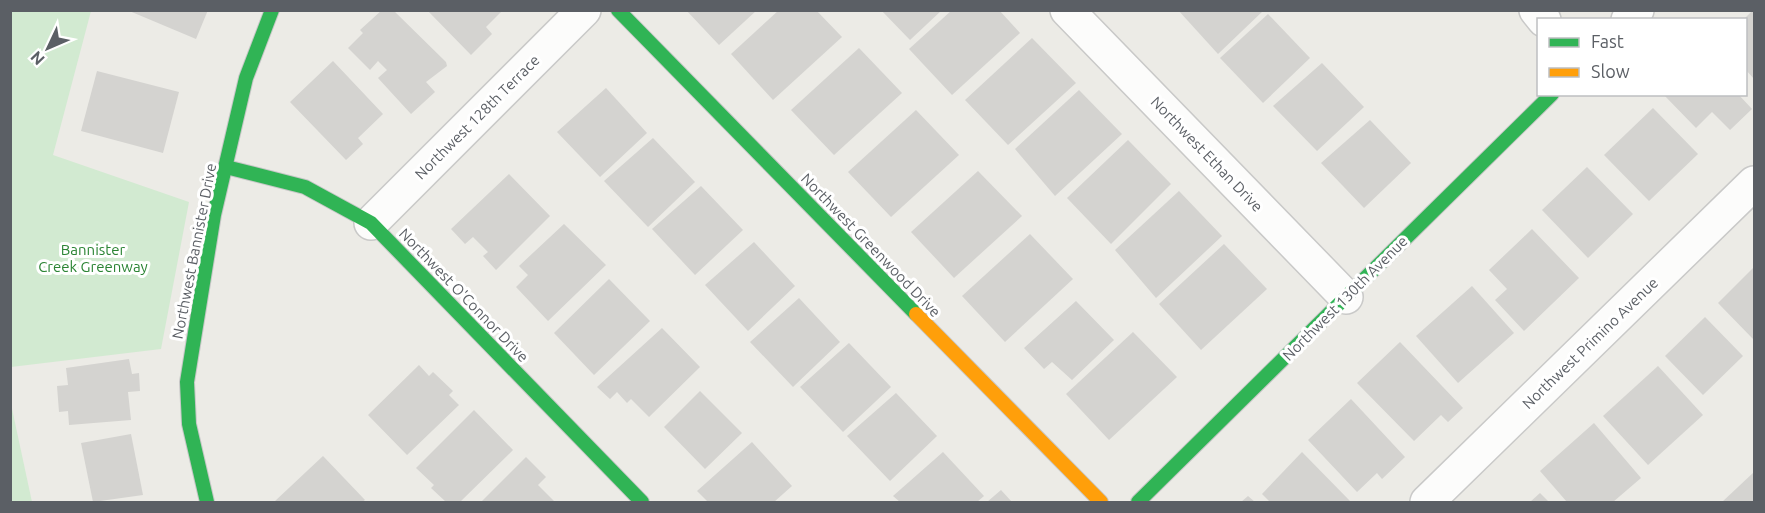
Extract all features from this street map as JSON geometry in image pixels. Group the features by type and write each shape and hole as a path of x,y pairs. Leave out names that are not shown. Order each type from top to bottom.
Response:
{"street":[{"name":"Northwest Bannister Drive","path":"207,502 189,424 187,382 214,215 246,78 272,10"},
{"name":"Northwest 128th Terrace","path":"371,222 584,10"},
{"name":"Northwest Greenwood Drive","path":"618,10 1101,502"},
{"name":"Northwest Ethan Drive","path":"1067,10 1346,297"},
{"name":"Northwest 130th Avenue","path":"1138,502 1550,96"},
{"name":"Northwest O'Connor Drive","path":"226,167 305,187 371,222 642,502"},
{"name":"Northwest Primino Avenue","path":"1427,502 1755,183"}],"green space":[{"name":"Bannister Creek Greenway","path":"10,11 91,11 53,155 189,202 161,349 11,367"},
{"path":"11,404 32,502 11,502"}],"building":[{"path":"127,10 208,10 196,39"},
{"path":"382,10 393,10 446,62 447,66 426,82 435,92 411,114 378,78 387,70 378,61 370,70 348,48 363,33 360,30"},
{"path":"427,10 503,10 486,27 492,34 471,55"},
{"path":"686,10 757,10 719,45"},
{"path":"779,10 816,10 842,37 773,100 731,54"},
{"path":"881,10 942,10 910,40"},
{"path":"952,10 999,10 1020,33 952,95 909,49"},
{"path":"1178,10 1264,10 1218,54"},
{"path":"1754,10 1754,79 1747,71 1747,18 1745,18"},
{"path":"1268,14 1310,58 1263,103 1220,58"},
{"path":"1032,38 1076,83 1008,145 965,100"},
{"path":"859,48 902,93 834,155 791,110"},
{"path":"333,61 383,114 358,138 363,144 346,160 290,102"},
{"path":"1322,63 1364,107 1317,151 1273,106"},
{"path":"97,71 179,92 163,153 81,131"},
{"path":"606,88 647,133 600,177 557,132"},
{"path":"1079,90 1122,134 1055,196 1015,149"},
{"path":"1665,96 1740,96 1752,109 1730,130 1712,112 1696,128"},
{"path":"1653,108 1698,154 1649,201 1604,155"},
{"path":"916,110 959,155 891,217 848,172"},
{"path":"1370,120 1411,163 1364,208 1321,163"},
{"path":"653,138 695,182 648,227 604,181"},
{"path":"1128,140 1171,184 1111,244 1067,198"},
{"path":"1587,167 1633,214 1588,258 1542,210"},
{"path":"978,171 1022,216 954,278 911,232"},
{"path":"509,174 550,216 496,270 483,256 488,252 473,237 465,244 451,229"},
{"path":"701,186 743,230 695,275 652,229"},
{"path":"1179,191 1222,236 1156,298 1115,250"},
{"path":"564,224 606,265 548,321 516,287 528,275 519,266"},
{"path":"1532,229 1579,278 1524,331 1495,300 1507,289 1489,270"},
{"path":"1030,234 1073,279 1005,342 962,296"},
{"path":"754,242 795,286 748,331 705,285"},
{"path":"1224,244 1267,289 1201,350 1159,304"},
{"path":"1754,267 1754,340 1718,303"},
{"path":"609,279 650,321 594,375 554,333"},
{"path":"1472,286 1514,333 1458,383 1416,336"},
{"path":"799,298 840,342 793,387 750,342"},
{"path":"1076,301 1114,340 1072,380 1052,362 1044,369 1024,348"},
{"path":"1705,317 1743,356 1703,395 1665,356"},
{"path":"662,328 700,367 649,417 631,399 627,403 617,392 610,399 597,387"},
{"path":"1133,332 1177,377 1109,440 1066,394"},
{"path":"1400,342 1463,408 1448,422 1441,415 1414,441 1357,383"},
{"path":"849,343 891,387 843,432 800,387"},
{"path":"129,359 132,374 139,373 140,391 128,392 131,420 69,425 68,411 59,412 57,386 68,385 66,368"},
{"path":"419,365 429,376 433,372 453,391 449,395 459,405 407,455 368,415"},
{"path":"1658,366 1703,415 1648,465 1603,416"},
{"path":"700,391 742,433 705,469 664,427"},
{"path":"896,393 937,436 890,481 847,436"},
{"path":"1351,399 1405,457 1382,479 1377,473 1357,492 1308,440"},
{"path":"474,410 513,450 460,502 446,502 431,488 434,485 416,468"},
{"path":"1594,423 1641,478 1613,502 1567,502 1540,471"},
{"path":"131,434 143,495 93,502 81,443"},
{"path":"752,442 792,486 774,502 708,502 697,491"},
{"path":"943,452 984,496 977,502 900,502 893,496"},
{"path":"1302,452 1351,502 1270,502 1262,494"},
{"path":"323,456 365,500 362,502 274,502"},
{"path":"526,457 546,477 538,485 555,502 481,502"},
{"path":"1754,472 1754,502 1722,502"},
{"path":"1001,490 1012,502 987,502"},
{"path":"1540,493 1549,502 1530,502"},
{"path":"1248,496 1255,502 1241,502"}],"traffic: fast":[{"path":"207,502 189,424 187,382 214,215 246,78 272,10"},
{"path":"618,10 916,314"},
{"path":"1138,502 1550,96"},
{"path":"226,167 305,187 371,223 642,502"}],"traffic: slow":[{"path":"916,314 1101,502"}]}
